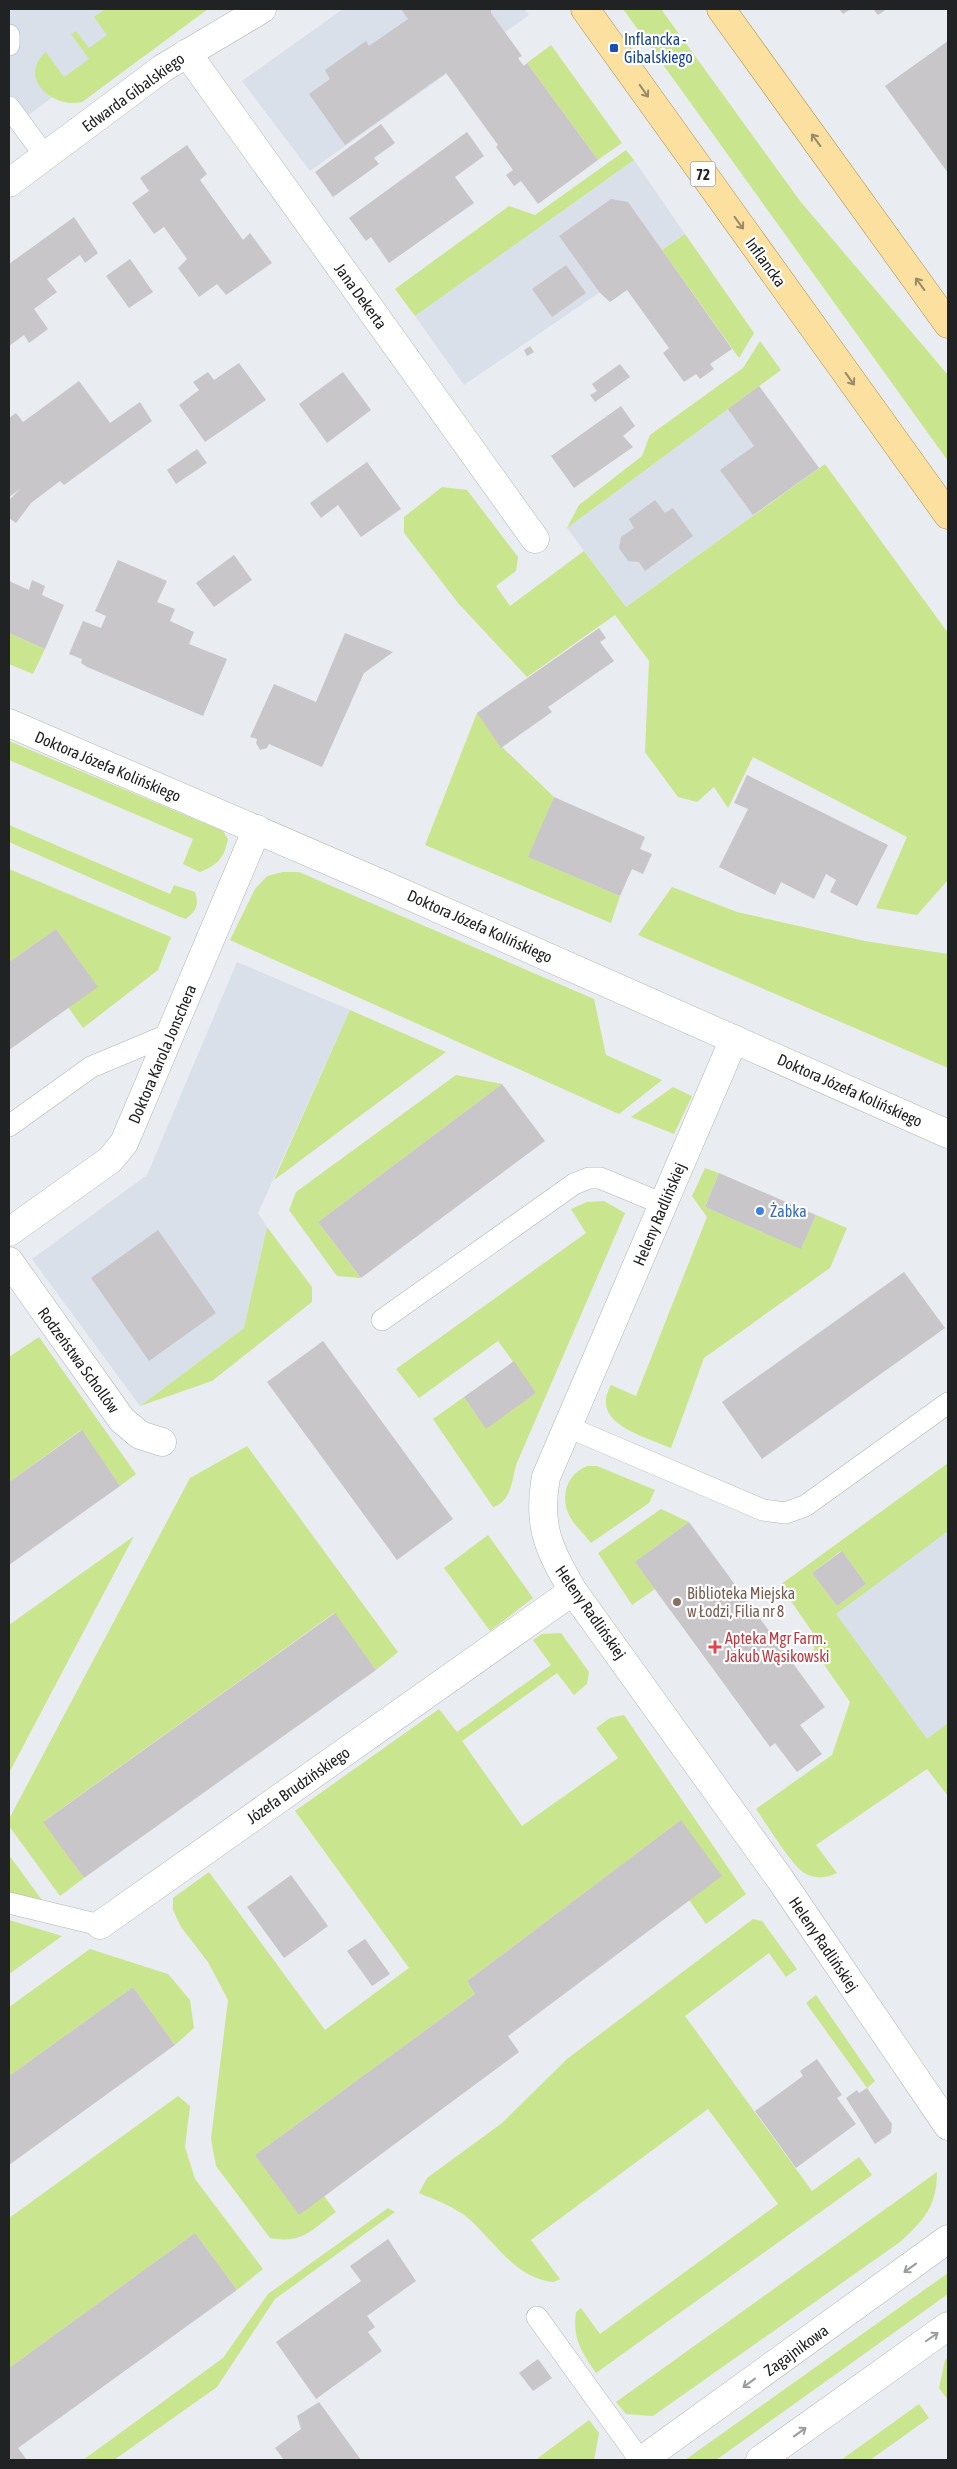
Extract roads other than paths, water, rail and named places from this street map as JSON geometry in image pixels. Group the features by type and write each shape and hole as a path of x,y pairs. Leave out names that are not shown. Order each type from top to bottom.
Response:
{"main road":[{"name":"Inflancka","path":"585,9 948,514"},
{"path":"720,9 948,324"}],"street":[{"name":"Edwarda Gibalskiego","path":"9,183 187,53 262,9"},
{"name":"Jana Dekerta","path":"187,53 535,538"},
{"name":"Doktora Józefa Kolińskiego","path":"9,724 257,829 948,1134"},
{"name":"Doktora Karola Jonschera","path":"9,1232 110,1160 124,1143 257,829"},
{"name":"Heleny Radlińskiej","path":"734,1039 546,1477 542,1503 545,1530 553,1556 573,1591 780,1879 948,2126"},
{"name":"Rodzeństwa Schollów","path":"9,1261 122,1420 140,1434 162,1442"},
{"name":"Józefa Brudzińskiego","path":"100,1925 573,1591"},
{"name":"Zagajnikowa","path":"641,2460 948,2239"},
{"path":"760,2460 948,2326"}],"lane":[{"path":"9,35 9,45"},
{"path":"9,107 45,156"},
{"path":"9,1126 91,1067 170,1034"},
{"path":"382,1320 574,1184 589,1178 600,1178 663,1204"},
{"path":"568,1427 763,1510 785,1513 805,1506 948,1403"},
{"name":"Józefa Brudzińskiego","path":"9,1903 100,1925"},
{"path":"537,2317 641,2460"}],"place":[{"name":"Inflancka - Gibalskiego","path":"614,48"},
{"name":"Żabka","path":"760,1211"},
{"name":"Biblioteka Miejska w Łodzi, Filia nr 8","path":"677,1602"},
{"name":"Apteka Mgr Farm. Jakub Wąsikowski","path":"715,1647"}]}
